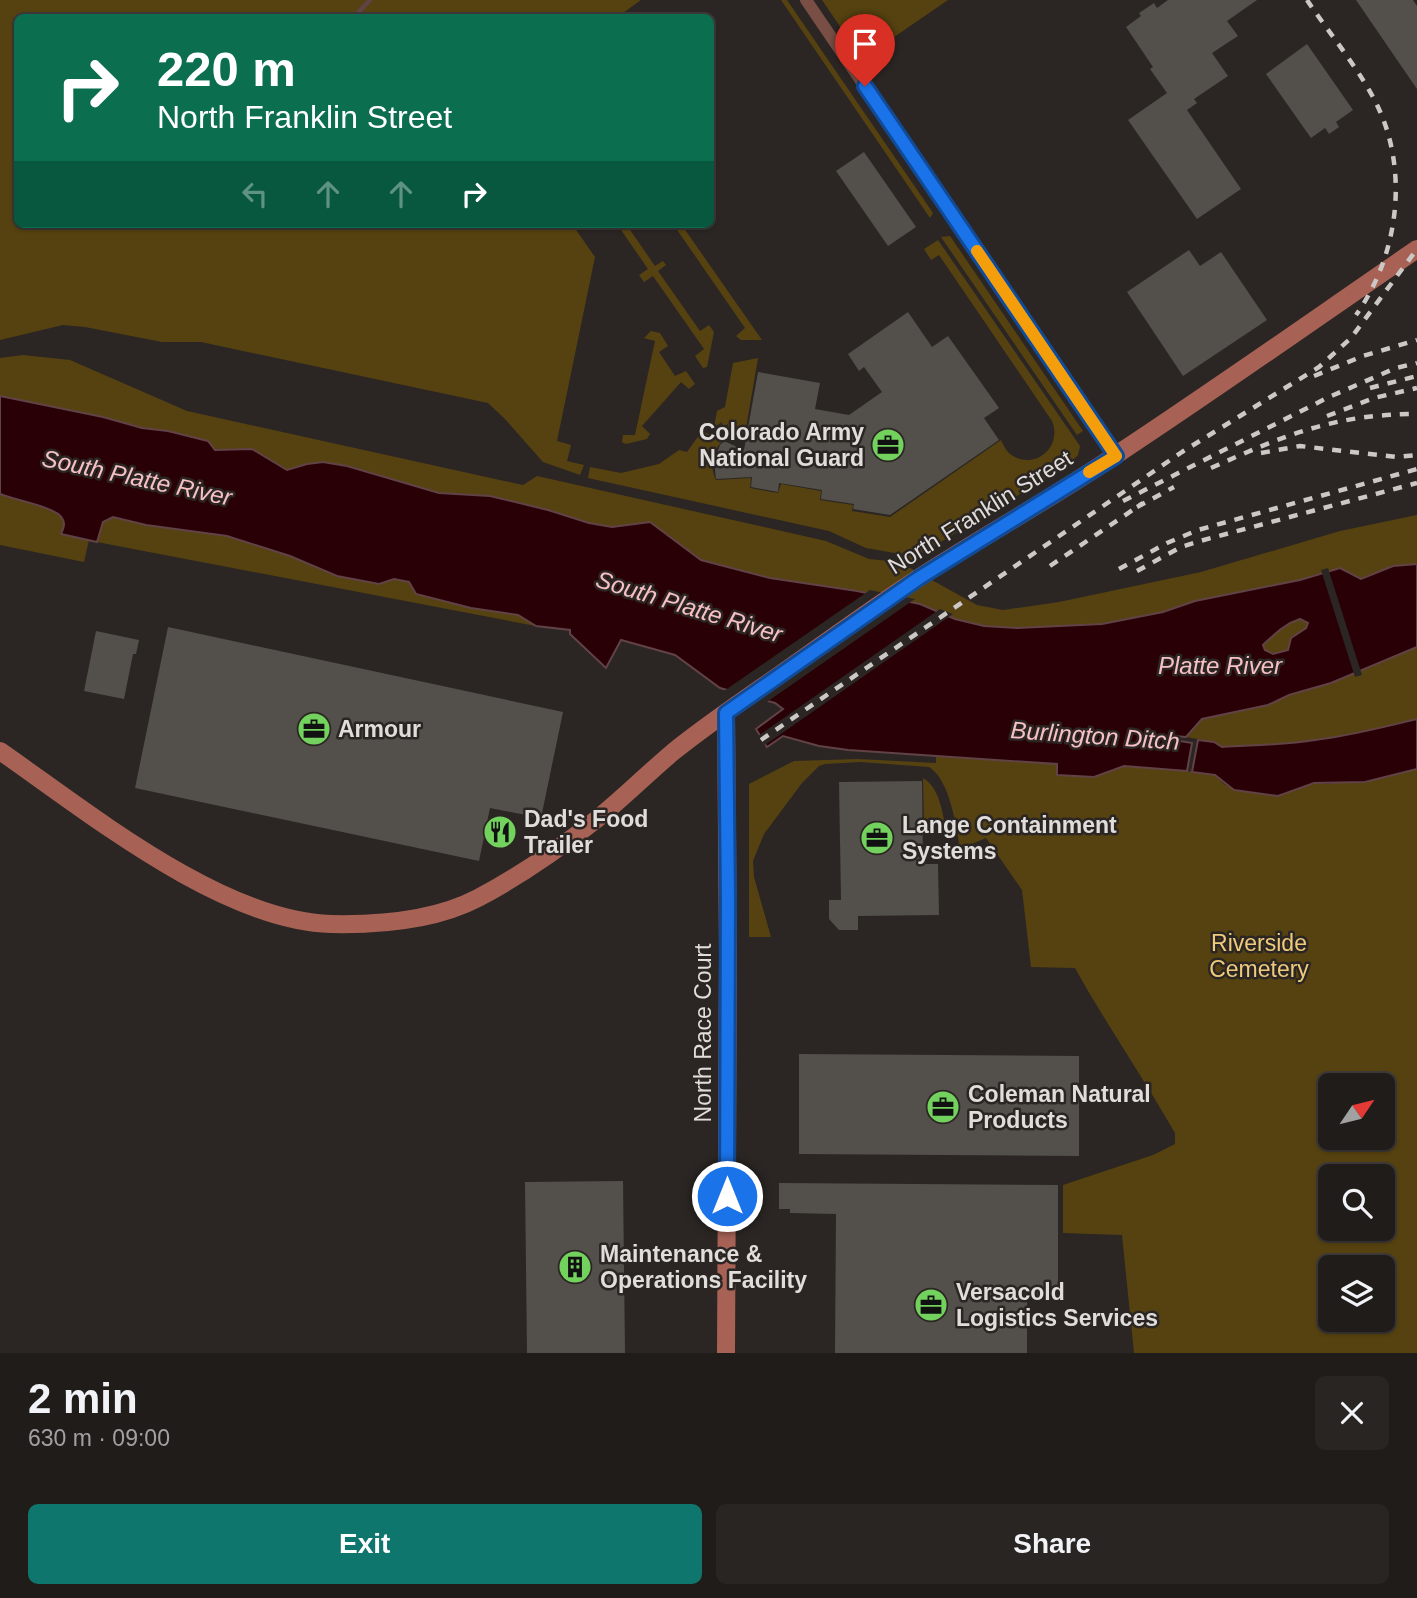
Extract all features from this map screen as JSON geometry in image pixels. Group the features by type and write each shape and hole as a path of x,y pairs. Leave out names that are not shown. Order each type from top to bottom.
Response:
{"street":[{"path":"806,0 1116,456"},
{"name":"North Franklin Street","path":"0,751 158,858 227,896 265,912 328,924 357,923 397,920 435,913 474,900 527,870 597,818 675,750 919,578 1116,456 1417,249"},
{"name":"North Race Court","path":"726,713 726,1353"}],"green space":[{"path":"0,0 641,0 622,14 14,14 14,228 575,228 595,257 557,441 571,445 567,461 584,465 580,475 543,462 488,403 201,342 162,342 85,327 63,325 0,340"},
{"path":"781,0 787,0 933,213 930,218"},
{"path":"822,0 948,0 862,59"},
{"path":"620,228 629,228 655,266 663,261 666,265 658,271 700,331 709,325 714,332 707,367 703,368 695,356 704,349 653,276 644,282 639,275 648,269"},
{"path":"676,228 684,228 762,340 741,340 736,336 745,328"},
{"path":"950,236 1083,431 1077,435 941,237"},
{"path":"938,240 1080,446 1078,455 1068,465 911,560 900,554 866,548 829,531 588,478 590,467 621,473 659,464 679,450 687,452 702,431 723,440 713,459 716,480 751,478 750,488 778,493 781,484 821,491 820,500 853,505 852,511 890,517 1001,440 1009,453 1019,459 1028,460 1044,454 1053,440 1052,421 939,255 931,260 924,249"},
{"path":"651,331 660,333 668,346 659,352 675,376 686,371 695,384 689,389 681,382 642,426 650,434 647,439 626,444 622,442 623,435 635,435 655,341 644,338"},
{"path":"23,355 70,360 187,411 523,485 537,476 826,541 869,559 899,562 977,605 1003,610 1059,602 1201,572 1340,531 1417,515 1417,564 1393,566 1360,579 1340,568 1300,580 1195,601 1164,612 1102,624 1017,628 984,626 955,619 920,604 770,578 701,560 650,522 612,527 589,523 548,510 469,494 439,493 347,466 323,462 287,470 252,453 215,450 208,441 0,396 0,358"},
{"path":"758,358 745,434 740,435 740,431 734,433 734,428 728,431 728,424 721,429 722,422 714,427 717,411 725,407 733,363"},
{"path":"0,494 58,514 64,522 62,534 89,540 84,562 0,545"},
{"path":"113,517 146,525 227,536 290,556 337,576 379,584 394,579 409,582 417,594 471,608 518,615 536,626 97,542 103,521"},
{"path":"1300,619 1308,623 1306,628 1291,638 1288,650 1273,654 1265,651 1263,645 1284,627"},
{"path":"1417,647 1417,719 1341,736 1280,744 1222,747 1214,742 1186,737 1202,719 1268,705 1289,695 1331,683"},
{"name":"Riverside Cemetery","path":"936,756 1057,764 1058,775 1094,777 1124,766 1187,771 1215,775 1234,790 1278,796 1314,783 1328,784 1417,769 1417,1353 1134,1353 1122,1235 1063,1233 1063,1185 1153,1155 1175,1144 1175,1133 1075,968 1031,967 1022,890 986,838 960,849 947,792 936,773 929,767 860,762 819,766 802,783 764,834 753,861 754,877 771,937 749,937 749,784 794,761 858,759 936,763"},
{"path":"923,778 936,792 945,825 924,823"}],"water":[{"name":"Platte River","path":"0,396 208,441 215,450 252,449 287,470 323,462 347,466 439,493 490,496 589,523 612,527 650,522 701,560 770,578 920,604 955,619 984,626 1017,628 1102,624 1163,612 1195,601 1300,580 1340,568 1361,579 1393,566 1417,564 1417,647 1331,683 1289,695 1268,705 1202,719 1186,737 1175,736 1174,740 1192,743 1187,771 1124,766 1094,777 1057,775 1057,764 848,750 819,746 783,736 767,747 756,729 783,709 775,703 720,688 675,655 621,640 606,668 570,634 570,630 536,626 518,615 471,608 416,594 409,582 394,579 379,584 337,576 290,556 227,536 146,525 113,517 103,522 97,542 61,534 64,522 52,510 0,494","holes":["1300,619 1308,623 1306,628 1291,638 1288,650 1273,654 1265,650 1263,645 1284,627"]},
{"path":"1417,719 1417,769 1365,782 1314,783 1278,796 1234,790 1215,775 1192,772 1198,740 1214,742 1222,747 1292,743 1354,734"}],"pier":[{"path":"1328,568 1362,675 1355,677 1321,570"},
{"path":"870,590 915,599 764,704 724,691"},
{"path":"940,609 953,614 765,745 758,736"}],"building":[{"path":"1168,0 1257,0 1227,21 1238,36 1212,53 1228,76 1194,99 1197,103 1187,110 1241,189 1197,219 1128,120 1167,93 1126,27 1141,16 1139,13 1154,3 1157,8"},
{"path":"1356,0 1413,0 1417,6 1417,89"},
{"path":"1307,44 1353,110 1336,122 1339,127 1329,134 1325,128 1311,138 1266,74"},
{"path":"864,152 916,227 888,246 836,171"},
{"path":"1189,250 1200,266 1221,252 1267,320 1183,376 1127,292"},
{"path":"908,312 932,347 948,336 999,408 984,418 999,440 890,515 853,509 854,504 821,499 822,490 779,483 778,492 751,487 752,477 716,479 714,461 720,445 724,441 744,450 758,372 820,383 815,409 849,415 882,392 864,367 859,371 848,354"},
{"path":"168,627 563,712 541,818 490,808 479,861 135,788"},
{"path":"96,631 139,640 136,654 133,654 124,699 84,691"},
{"path":"922,781 923,864 938,864 939,915 858,916 858,930 839,930 829,919 829,900 841,900 839,782"},
{"path":"799,1054 1079,1056 1079,1156 799,1154"},
{"name":"Maintenance & Operations Facility","path":"623,1181 625,1353 527,1353 525,1182"},
{"path":"779,1183 1058,1185 1058,1298 1027,1298 1027,1353 835,1353 836,1214 790,1213 790,1209 779,1209"}],"waterway":[{"path":"357,14 370,0"}],"railway":[{"path":"1307,0 1371,93 1388,132 1394,159 1396,186 1390,241 1382,267 1356,315"},
{"path":"761,740 1182,452 1319,367 1351,338 1417,249"},
{"path":"1314,376 1363,356 1417,340"},
{"path":"1123,501 1329,397 1396,368 1417,363"},
{"path":"1370,388 1417,376"},
{"path":"1327,416 1374,398 1417,388"},
{"path":"1211,468 1287,436 1335,422 1417,414"},
{"path":"1261,453 1300,446 1396,457 1417,455"},
{"path":"1119,569 1198,530 1417,469"},
{"path":"1137,571 1181,547 1200,541 1417,483"},
{"path":"1137,507 1174,487"},
{"path":"1050,566 1143,503"}],"slow traffic":[{"path":"977,251 1116,456 1089,472"}],"place":[{"name":"Colorado Army National Guard","path":"888,445"},
{"name":"Armour","path":"314,729"},
{"name":"Dad's Food Trailer","path":"500,832"},
{"name":"Lange Containment Systems","path":"877,838"},
{"name":"Coleman Natural Products","path":"943,1107"},
{"name":"Maintenance & Operations Facility","path":"575,1267"},
{"name":"Versacold Logistics Services","path":"931,1305"}],"route":[{"path":"727,1196 726,713 919,578 1116,456 865,86"}],"water label":[{"name":"South Platte River","path":"137,478"},
{"name":"South Platte River","path":"689,607"},
{"name":"Burlington Ditch","path":"1095,736"}]}
